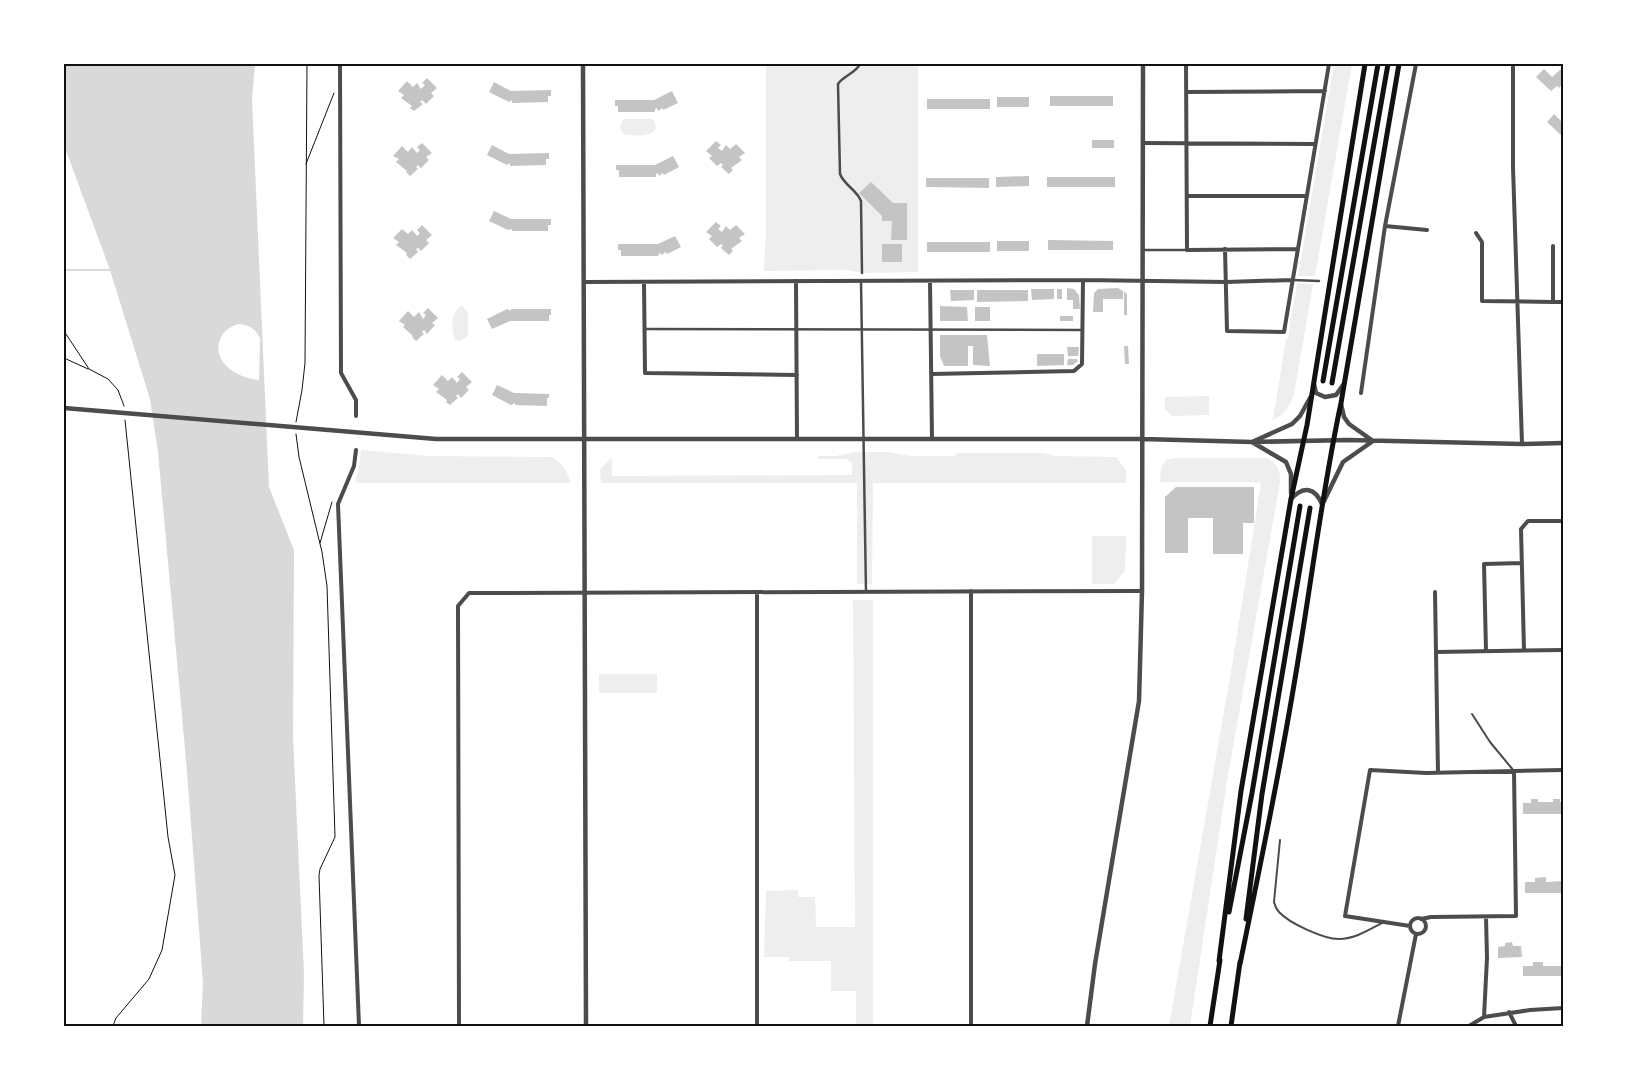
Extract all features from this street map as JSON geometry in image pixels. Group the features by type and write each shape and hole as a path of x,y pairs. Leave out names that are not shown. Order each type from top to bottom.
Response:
{"main road":[{"path":"1210,1026 1241,791 1291,499 1304,441 1365,64"},
{"path":"1323,381 1378,64"},
{"path":"1332,383 1388,64"},
{"path":"1240,964 1275,789 1301,643 1322,504 1399,64"},
{"path":"1219,961 1252,793 1300,506"},
{"path":"1231,1026 1262,794 1310,508"}],"street":[{"path":"340,64 340,373 356,400 356,416"},
{"path":"583,64 586,1026"},
{"path":"860,64 858,68 838,84 840,174 843,180 859,195 861,201 862,273"},
{"path":"1087,1026 1095,964 1139,701 1143,439 1143,64"},
{"path":"1186,64 1187,250"},
{"path":"1226,249 1226,331 1284,332 1330,64"},
{"path":"1361,392 1385,226 1416,64"},
{"path":"1513,64 1513,166 1519,301 1522,444"},
{"path":"1186,92 1325,91"},
{"path":"1143,143 1315,144"},
{"path":"1187,196 1306,196"},
{"path":"1385,226 1427,230"},
{"path":"1476,233 1482,242 1482,301 1563,302"},
{"path":"1553,246 1553,302"},
{"path":"1143,250 1298,249"},
{"path":"931,374 1074,371 1082,364 1083,280"},
{"path":"796,281 797,439"},
{"path":"860,281 866,592"},
{"path":"930,281 932,439"},
{"path":"584,282 1319,281"},
{"path":"644,282 645,373 796,375"},
{"path":"644,329 1083,330"},
{"path":"1314,380 1316,392 1325,397 1336,395 1344,383"},
{"path":"1252,442 1292,424 1300,416 1311,397"},
{"path":"1341,403 1344,417 1349,424 1374,441"},
{"path":"64,408 436,439 1143,439 1252,442 1563,443"},
{"path":"1322,504 1343,462 1374,441"},
{"path":"1252,442 1286,462 1291,474 1291,499"},
{"path":"356,450 354,466 350,478 341,493 338,504 359,1026"},
{"path":"1291,499 1297,492 1305,490 1318,495 1322,504"},
{"path":"1524,650 1521,529 1528,521 1563,521"},
{"path":"1486,651 1484,564 1522,563"},
{"path":"971,591 971,1026"},
{"path":"460,1026 458,606 469,592 1142,591"},
{"path":"1435,592 1438,773"},
{"path":"757,593 757,1026"},
{"path":"1436,652 1563,650"},
{"path":"1410,926 1345,916 1370,770 1438,773 1563,770"},
{"path":"1410,926 1414,920 1431,916 1516,916 1514,771"},
{"path":"1484,1017 1487,958 1486,917"},
{"path":"1410,926 1416,934 1421,934 1425,930 1425,923 1421,919"},
{"path":"1398,1026 1416,934"},
{"path":"1469,1026 1484,1017 1509,1012 1563,1008"},
{"path":"1509,1012 1516,1026"}],"lane":[{"path":"1472,714 1490,742 1514,771"},
{"path":"1280,840 1274,902 1277,911 1319,935 1338,939 1356,936 1385,922"}],"path":[{"path":"296,424 304,373 307,64"},
{"path":"306,164 340,80"},
{"path":"64,331 89,369"},
{"path":"64,358 108,379 118,390 123,402 168,837 175,874 162,950 157,964 149,979 116,1018 113,1026"},
{"path":"296,431 299,457 320,544 327,595 335,833 334,842 320,869 319,875 324,1026"},
{"path":"320,544 333,501 341,493"}],"shaded area":[{"path":"64,64 255,64 252,100 269,487 294,550 293,737 304,974 303,1026 201,1026 203,983 187,771 158,452 150,399 110,270 64,145","holes":["238,324 254,329 260,338 259,380 237,374 224,364 220,357 219,344 221,338 230,327"]},
{"path":"766,64 918,64 918,272 862,273 847,270 764,271 766,230"},
{"path":"1334,64 1352,64 1315,276 1298,276"},
{"path":"623,119 652,119 655,122 656,129 647,135 626,135 623,134 620,128"},
{"path":"1297,283 1313,284 1294,394 1286,410 1273,420 1286,339 1288,338"},
{"path":"462,305 468,313 468,336 459,341 455,340 452,321 455,313"},
{"path":"1209,396 1209,415 1172,416 1165,409 1165,397"},
{"path":"361,450 429,456 552,457 564,468 571,483 359,483 355,481"},
{"path":"853,452 888,452 910,456 953,456 958,453 1044,453 1055,456 1116,457 1126,470 1126,483 873,483 872,584 857,584 857,483 601,483 600,469 612,457 612,476 852,475 852,463 847,459 818,459 818,456 836,456"},
{"path":"1175,458 1266,458 1276,465 1280,478 1227,781 1190,1026 1169,1026 1232,666 1261,483 1160,482 1161,468 1166,460"},
{"path":"1092,536 1126,536 1125,571 1114,584 1092,584"},
{"path":"853,600 873,600 873,1026 856,1026 856,991 831,991 831,961 789,961 789,957 764,957 766,891 798,890 798,897 815,897 816,927 855,927"},
{"path":"599,674 657,674 657,693 599,693"}],"building":[{"path":"1544,69 1552,77 1561,69 1563,71 1563,83 1559,88 1557,86 1551,91 1536,77"},
{"path":"427,78 437,88 431,93 434,96 426,104 422,100 420,102 423,104 414,111 410,108 412,106 401,98 404,95 398,91 407,81 413,87 417,83 421,89 425,85 422,83"},
{"path":"494,82 511,91 551,90 551,96 548,96 548,102 512,103 512,100 509,102 489,92"},
{"path":"672,91 678,103 663,110 663,108 658,111 657,108 655,112 618,112 618,106 615,106 615,100 654,100"},
{"path":"1050,96 1113,96 1113,106 1050,106"},
{"path":"997,97 1029,97 1029,107 997,107"},
{"path":"927,99 990,99 990,109 927,109"},
{"path":"1554,114 1563,121 1562,136 1547,122"},
{"path":"1092,140 1114,140 1114,148 1092,148"},
{"path":"716,141 721,145 718,148 722,151 726,145 730,149 736,144 745,153 739,157 742,160 731,168 733,170 729,174 721,167 723,165 721,163 717,166 709,158 712,156 706,151"},
{"path":"422,143 432,153 426,157 429,160 421,168 418,165 416,167 418,169 410,176 396,162 399,159 393,156 402,146 408,152 412,147 417,153 420,150 417,147"},
{"path":"492,145 509,154 549,153 549,159 546,159 546,165 510,166 510,163 507,165 487,155"},
{"path":"673,156 679,167 664,175 663,173 659,176 658,173 656,177 619,177 619,170 616,170 616,165 655,165"},
{"path":"1029,176 1029,186 996,187 996,177"},
{"path":"1047,177 1115,177 1115,187 1047,187"},
{"path":"926,178 989,178 989,188 926,187"},
{"path":"871,182 893,203 907,203 907,240 891,240 892,221 882,221 882,216 859,193"},
{"path":"494,211 511,219 551,219 551,225 548,225 548,231 512,231 512,229 508,230 489,221"},
{"path":"716,222 721,226 718,229 722,232 726,226 730,230 736,225 745,234 739,238 742,241 731,249 733,251 729,255 721,248 723,245 721,244 717,247 709,239 712,236 706,232"},
{"path":"422,225 432,235 426,240 429,243 421,251 418,248 416,249 418,252 410,259 406,255 407,253 396,245 399,242 393,238 402,229 408,234 412,230 417,236 420,233 417,230"},
{"path":"675,236 681,247 667,254 666,252 661,255 660,252 658,256 621,256 621,250 618,250 618,244 658,244"},
{"path":"1048,240 1113,241 1113,250 1048,250"},
{"path":"997,241 1029,241 1029,251 997,251"},
{"path":"927,242 990,242 990,252 927,252"},
{"path":"882,244 902,244 902,262 882,262"},
{"path":"1067,288 1074,289 1079,295 1080,309 1073,309 1073,300 1067,300"},
{"path":"1118,288 1123,291 1123,299 1103,299 1103,312 1093,312 1094,293 1098,289"},
{"path":"1031,289 1054,289 1054,299 1032,300"},
{"path":"1057,289 1062,289 1062,299 1057,299"},
{"path":"950,290 974,290 974,300 951,301"},
{"path":"977,290 1028,290 1028,301 977,302"},
{"path":"1124,291 1127,294 1127,315 1124,315"},
{"path":"940,306 967,307 968,321 940,321"},
{"path":"975,307 990,307 990,321 975,321"},
{"path":"428,308 438,318 432,323 435,325 427,334 424,330 422,332 424,334 416,341 403,327 405,325 399,321 408,311 414,317 419,312 423,319 426,315 423,313"},
{"path":"507,309 511,311 511,309 551,309 551,315 549,315 549,321 510,321 492,329 487,319"},
{"path":"1060,316 1073,316 1073,321 1060,321"},
{"path":"940,335 987,335 990,366 973,365 973,346 968,346 968,366 944,366 940,356"},
{"path":"1124,346 1128,346 1129,364 1125,364"},
{"path":"1067,347 1079,347 1078,356 1068,356"},
{"path":"1037,354 1064,354 1064,365 1037,366"},
{"path":"1068,359 1077,359 1078,361 1073,365 1067,365"},
{"path":"462,372 472,382 466,387 469,390 461,398 458,394 456,396 458,398 450,405 446,402 447,400 436,392 439,389 433,385 442,375 448,381 452,377 457,383 460,379 457,377"},
{"path":"497,385 514,393 549,394 547,406 515,405 515,403 511,405 492,395"},
{"path":"1176,487 1254,487 1254,523 1243,523 1243,554 1213,554 1213,518 1188,518 1188,553 1165,553 1165,497"},
{"path":"1531,799 1538,799 1538,802 1553,802 1553,799 1560,799 1560,802 1563,802 1563,814 1523,814 1523,803 1531,803"},
{"path":"1546,877 1546,882 1563,881 1563,893 1525,893 1525,882 1535,882 1535,878"},
{"path":"1512,942 1513,946 1521,946 1522,957 1498,958 1498,947"},
{"path":"1533,962 1543,962 1543,966 1563,966 1563,976 1523,976 1523,966 1533,966"}],"waterway":[{"path":"64,270 110,270"}]}
